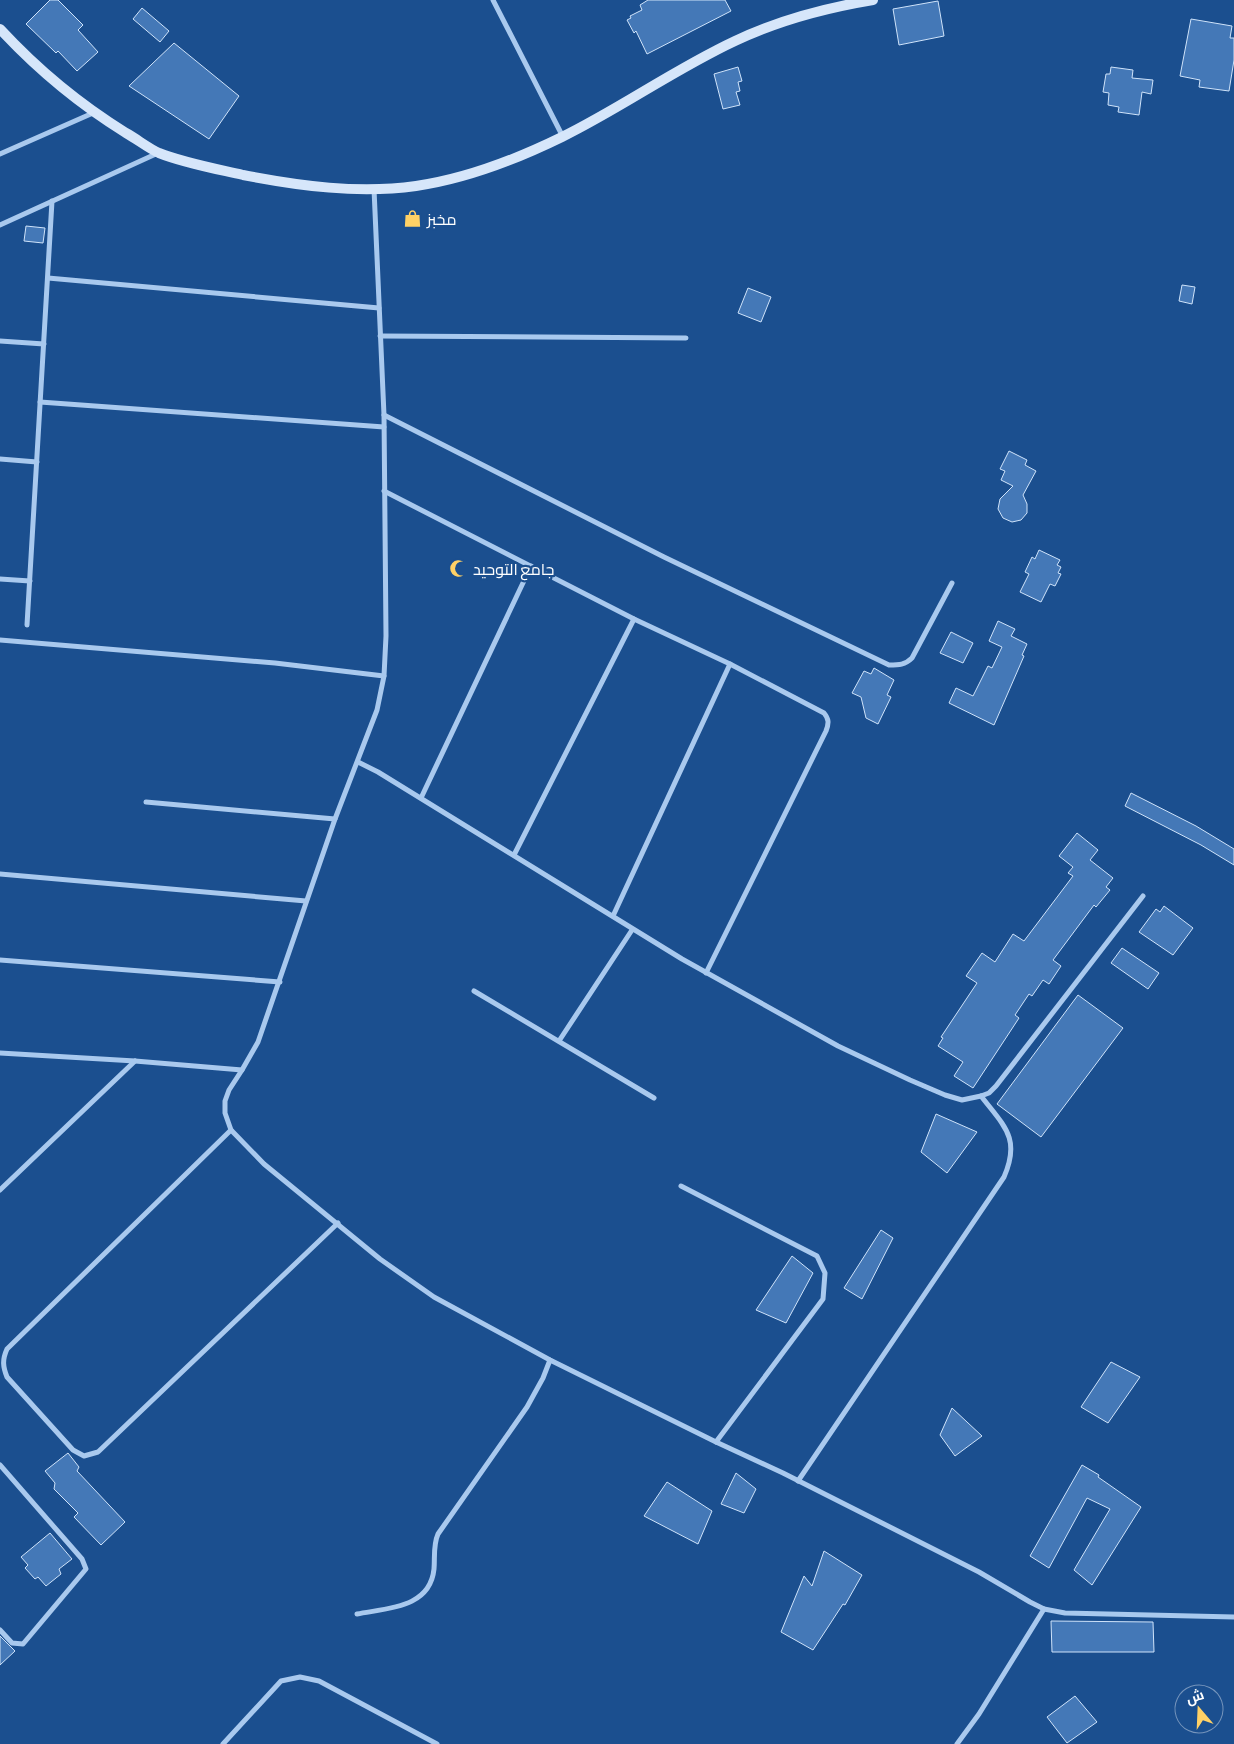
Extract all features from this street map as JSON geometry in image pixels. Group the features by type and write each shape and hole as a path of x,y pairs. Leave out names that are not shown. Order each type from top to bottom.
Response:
{"street":[{"path":"493,0 563,137"},
{"path":"0,29 24,55 57,84 94,112 158,152 223,171 291,184 342,189 374,188 416,186 503,163 563,137 735,41 788,19 832,7 873,0"},
{"path":"0,154 94,112"},
{"path":"0,225 158,152"},
{"path":"374,188 384,415 384,676 377,710 335,819 258,1042 229,1090 225,1101 225,1114 231,1130 264,1164 380,1258 434,1297 550,1360 979,1572 1044,1609 1065,1613 1234,1617"},
{"path":"27,625 52,201"},
{"path":"48,278 379,308"},
{"path":"380,336 686,338"},
{"path":"0,341 44,344"},
{"path":"40,402 384,428"},
{"path":"384,415 664,557 889,665 899,666 912,658 952,583"},
{"path":"0,459 37,462"},
{"path":"384,491 634,619 730,664 824,713 828,718 828,724 706,973"},
{"path":"421,798 531,566"},
{"path":"0,579 30,581"},
{"path":"514,855 634,619"},
{"path":"0,640 275,663 384,676"},
{"path":"613,916 730,664"},
{"path":"358,762 421,798 613,916 632,930 706,973 870,1062 945,1095 962,1100 989,1093 996,1086 1143,896"},
{"path":"146,802 335,819"},
{"path":"0,874 306,901"},
{"path":"559,1041 632,930"},
{"path":"0,960 280,982"},
{"path":"474,991 654,1098"},
{"path":"0,1052 242,1070"},
{"path":"0,1190 135,1061"},
{"path":"798,1481 1004,1177 1011,1162 1012,1149 1010,1139 1003,1125 981,1096"},
{"path":"231,1130 7,1350 3,1357 7,1377 73,1450 84,1456 98,1452 338,1223"},
{"path":"681,1186 817,1256 825,1274 823,1299 716,1442"},
{"path":"357,1614 407,1605 426,1590 434,1569 438,1534 527,1407 543,1378 550,1360"},
{"path":"0,1465 82,1559 86,1569 23,1644 12,1643 0,1630"},
{"path":"956,1744 978,1714 1044,1609"},
{"path":"223,1744 281,1681 300,1677 318,1681 437,1744"}],"building":[{"path":"50,0 58,0 83,25 78,30 98,52 77,71 58,51 56,53 26,24"},
{"path":"648,0 725,0 731,11 647,54 636,31 634,33 627,20 631,18 630,16 642,10 640,5"},
{"path":"938,1 944,36 899,45 893,9"},
{"path":"142,8 169,31 160,42 133,19"},
{"path":"1191,19 1232,26 1230,38 1234,38 1234,60 1229,91 1199,87 1200,80 1180,76"},
{"path":"174,43 239,96 209,139 129,86"},
{"path":"738,67 742,81 738,82 740,91 736,92 740,105 723,109 714,74"},
{"path":"1111,67 1133,70 1132,78 1153,80 1151,94 1142,92 1139,115 1118,112 1119,107 1108,105 1109,93 1103,92 1106,74 1110,74"},
{"path":"26,226 45,228 43,243 24,241"},
{"path":"1182,285 1195,287 1192,304 1179,301"},
{"path":"748,288 771,297 761,322 738,313"},
{"path":"1009,451 1027,460 1025,465 1036,471 1023,495 1027,504 1027,513 1021,520 1012,522 1003,518 998,509 1000,499 1013,486 1001,480 1005,471 1000,469"},
{"path":"1039,550 1060,560 1057,565 1061,567 1058,573 1061,574 1055,586 1050,584 1041,602 1020,592 1029,574 1025,572 1032,557 1035,559"},
{"path":"998,621 1015,629 1011,636 1027,644 1022,655 1024,656 994,725 949,703 956,688 973,696 988,666 992,668 1002,647 989,641"},
{"path":"951,632 973,643 963,663 940,653"},
{"path":"874,668 894,680 887,695 891,697 878,724 866,718 861,697 852,693 864,671 871,674"},
{"path":"1131,793 1196,826 1234,849 1234,865 1201,845 1125,806"},
{"path":"1077,833 1098,850 1090,860 1113,878 1106,887 1110,890 1096,907 1094,905 1053,960 1061,966 1049,984 1043,980 1032,996 1029,994 1015,1015 1019,1018 973,1088 954,1076 963,1062 938,1046 943,1038 941,1037 977,983 966,976 982,953 995,962 1013,934 1024,941 1073,876 1068,873 1073,867 1059,856"},
{"path":"1164,906 1193,928 1173,955 1139,932 1156,909 1160,912"},
{"path":"1122,948 1159,973 1148,989 1111,963"},
{"path":"1078,995 1123,1028 1041,1137 997,1104"},
{"path":"936,1114 977,1132 947,1173 921,1152"},
{"path":"881,1230 893,1238 862,1299 844,1288"},
{"path":"792,1256 813,1273 786,1323 756,1310"},
{"path":"1111,1362 1140,1377 1108,1423 1081,1407"},
{"path":"952,1408 982,1436 955,1456 940,1435"},
{"path":"68,1453 79,1467 77,1471 125,1522 101,1545 74,1517 78,1513 54,1489 55,1483 45,1471"},
{"path":"1082,1465 1099,1475 1098,1477 1141,1507 1092,1585 1074,1570 1110,1509 1087,1498 1049,1568 1030,1556"},
{"path":"736,1473 756,1489 744,1513 721,1504"},
{"path":"667,1482 712,1511 698,1544 644,1516"},
{"path":"50,1533 72,1559 59,1569 61,1574 46,1586 38,1577 35,1579 25,1568 28,1565 21,1557"},
{"path":"824,1551 862,1575 845,1605 843,1604 813,1650 781,1632 804,1576 812,1586"},
{"path":"1051,1621 1153,1622 1154,1652 1052,1652"},
{"path":"0,1636 15,1651 0,1665"},
{"path":"1075,1696 1097,1722 1067,1743 1047,1717"}],"place":[{"name":"مخبز","path":"413,219"},
{"name":"جامع التوحيد","path":"459,569"}]}
